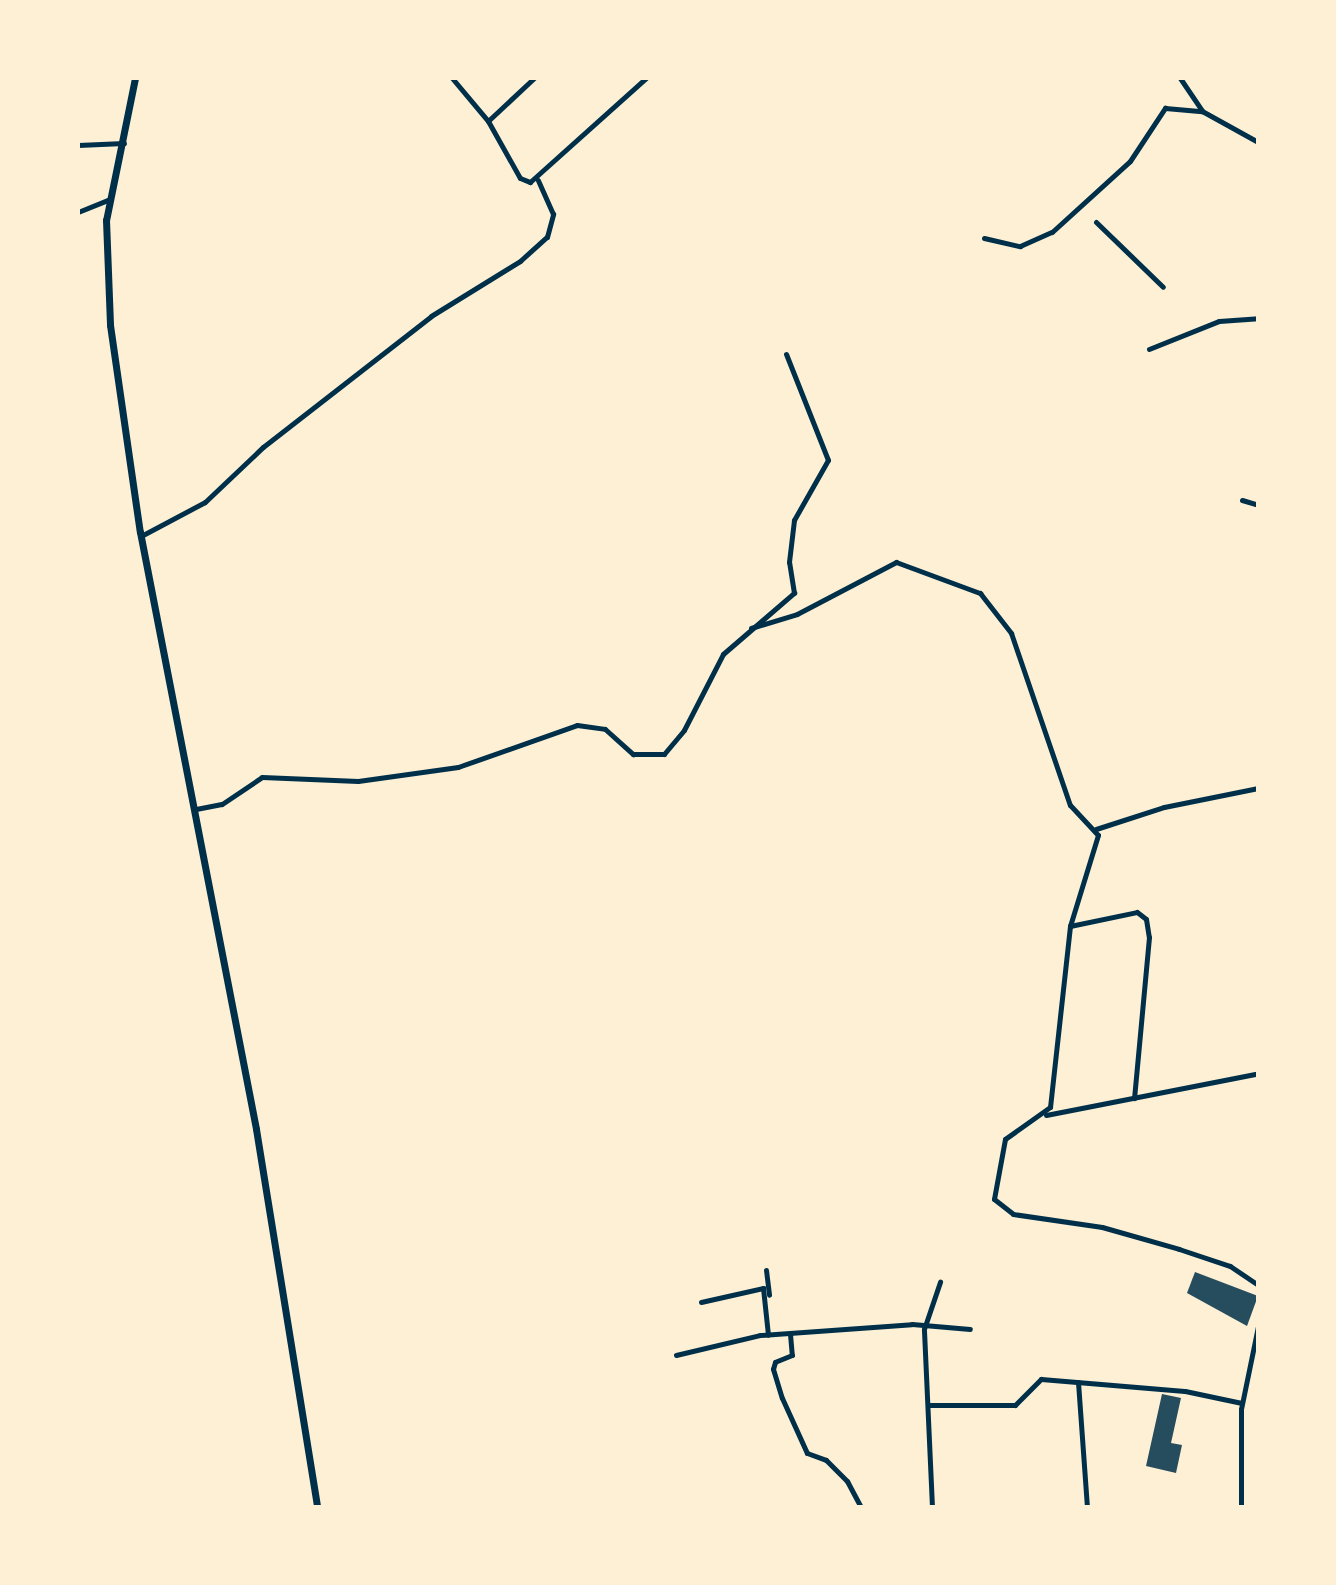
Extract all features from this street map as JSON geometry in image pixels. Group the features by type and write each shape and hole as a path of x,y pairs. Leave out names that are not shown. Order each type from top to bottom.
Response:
{"main road":[{"path":"135,78 105,242 110,325 141,536 196,809 266,1186 317,1507"}],"street":[{"path":"452,78 488,121 520,178 538,180 646,78"},
{"path":"488,121 534,78"},
{"path":"1180,78 1202,111"},
{"path":"984,238 1020,246 1039,239 1130,161 1165,108 1202,111 1258,142"},
{"path":"78,145 124,143"},
{"path":"141,536 205,502 263,447 431,316 520,261 547,237 553,214 538,180"},
{"path":"78,212 111,199"},
{"path":"1096,222 1163,287"},
{"path":"1149,349 1219,321 1258,318"},
{"path":"196,809 222,804 262,777 358,781 458,767 577,725 605,729 633,754 664,754 684,730 723,654 751,628 793,599 794,520 828,460 786,354"},
{"path":"1242,500 1258,505"},
{"path":"751,628 797,614 896,562 980,593 1011,633 1070,805 1079,819 1096,829 1098,835 1070,926 1060,1056 1045,1115"},
{"path":"1096,829 1164,807 1258,788"},
{"path":"1070,926 1137,912 1146,919 1149,937 1134,1098"},
{"path":"1255,1074 1045,1115 1005,1139 993,1182 998,1204 1013,1214 1102,1227 1156,1242 1230,1266 1258,1285"},
{"path":"766,1270 768,1325 780,1335"},
{"path":"932,1507 924,1329 940,1282"},
{"path":"701,1302 763,1288 768,1335"},
{"path":"676,1355 717,1341 768,1335 912,1324 924,1329 970,1329"},
{"path":"1241,1507 1242,1403 1258,1326"},
{"path":"790,1334 792,1355 775,1362 773,1369 782,1398 807,1453 826,1460 847,1481 861,1507"},
{"path":"929,1405 1015,1405 1041,1379 1242,1403"},
{"path":"1078,1382 1087,1507"}],"building":[{"path":"1195,1272 1258,1296 1247,1326 1187,1293"},
{"path":"1162,1394 1181,1398 1171,1443 1182,1445 1176,1473 1146,1466"}]}
